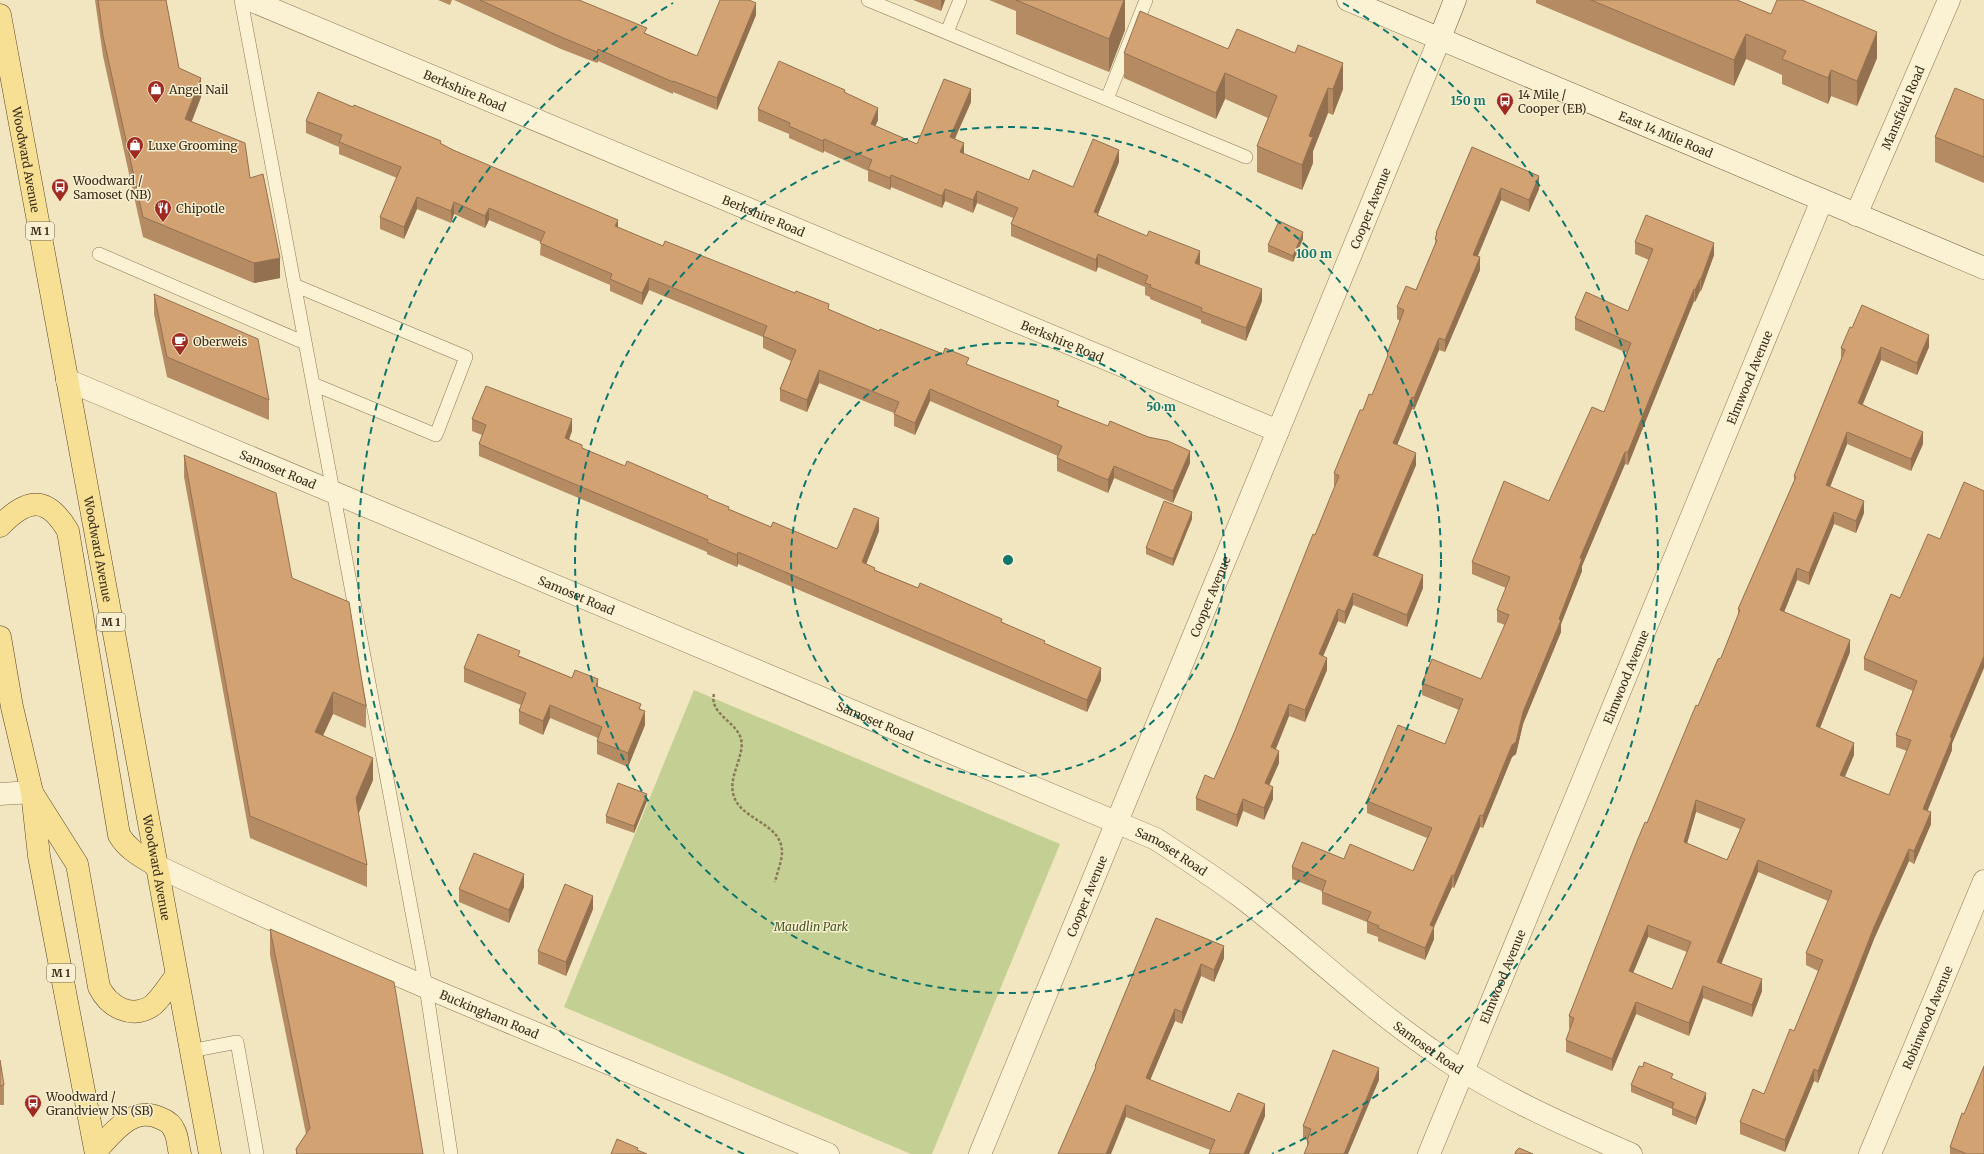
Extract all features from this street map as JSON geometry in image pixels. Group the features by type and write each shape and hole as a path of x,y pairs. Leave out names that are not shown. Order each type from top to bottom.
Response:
{"main road":[{"name":"Woodward Avenue","path":"0,15 155,865 210,1154"},
{"path":"0,102 13,83"},
{"path":"0,526 19,508 32,504 45,506 59,517 68,531 119,835 124,843 133,852 155,865"},
{"name":"M 1","path":"0,636 12,706 32,792 38,856 91,1153"},
{"path":"32,792 78,864 99,987 104,996 112,1004 121,1009 132,1012 143,1010 153,1004 176,976"},
{"path":"91,1153 128,1119 141,1115 155,1116 165,1121 174,1129 180,1154"}],"street":[{"name":"Berkshire Road","path":"250,0 1278,431"},
{"name":"East 14 Mile Road","path":"1348,0 1984,268"},
{"name":"Cooper Avenue","path":"980,1154 1455,0"},
{"name":"Mansfield Road","path":"1856,214 1949,0"},
{"name":"Elmwood Avenue","path":"1429,1154 1462,1070 1822,200"},
{"name":"Samoset Road","path":"67,380 333,490 1156,839 1207,872 1242,898 1395,1024 1433,1052 1462,1070 1566,1125 1631,1154"},
{"path":"0,794 32,792"},
{"name":"Buckingham Road","path":"155,865 256,913 426,987 828,1154"},
{"name":"Robinwood Avenue","path":"1870,1154 1984,881"}],"lane":[{"path":"241,0 426,987 451,1154"},
{"path":"868,0 1246,157"},
{"path":"947,32 960,0"},
{"path":"1107,99 1146,0"},
{"path":"99,254 305,343"},
{"path":"294,285 466,357 436,435 313,384"},
{"path":"190,1051 237,1042 257,1154"}],"path":[{"path":"714,694 713,700 715,707 732,724 741,739 742,745 732,783 736,802 741,809 773,833 780,842 782,852 775,882"}],"green space":[{"name":"Maudlin Park","path":"694,690 1060,844 932,1154 911,1154 564,1007"}],"building":[{"path":"98,0 166,0 179,68 201,78 185,119 245,143 250,178 263,174 280,258 254,263 143,217 103,36"},
{"path":"480,0 579,0 647,28 644,33 697,56 720,0 749,0 756,3 717,98 673,82 598,49 597,52"},
{"path":"1016,0 1124,0 1109,39"},
{"path":"1591,0 1737,0 1771,14 1777,0 1802,0 1877,32 1857,81 1831,70 1828,78 1782,59 1786,51 1746,34 1734,60"},
{"path":"1140,11 1228,49 1237,29 1295,53 1298,45 1343,63 1333,89 1328,88 1318,112 1309,136 1313,137 1302,165 1257,146 1277,96 1225,73 1216,93 1124,53"},
{"path":"779,61 845,90 844,92 878,108 871,124 917,144 944,79 971,89 950,137 964,143 960,152 1029,180 1033,170 1073,187 1093,139 1119,150 1094,212 1098,213 1097,215 1147,236 1149,231 1200,251 1195,263 1262,289 1246,328 1201,311 1202,308 1150,287 1151,285 1145,283 1148,276 1098,254 1096,260 1011,224 1018,208 977,191 973,200 945,189 942,196 891,175 890,178 868,169 872,160 824,139 823,141 789,126 790,123 758,109"},
{"path":"1955,88 1984,100 1984,157 1935,137"},
{"path":"318,92 353,107 354,105 441,141 440,143 453,150 618,220 615,226 663,246 665,241 795,293 796,291 829,304 828,309 879,331 880,329 943,354 945,348 969,358 966,364 1059,401 1057,406 1108,426 1110,421 1148,437 1168,441 1190,451 1173,491 1114,466 1108,480 1057,458 1062,446 930,389 915,423 894,414 899,402 819,370 807,400 780,389 796,350 763,336 767,326 649,278 642,293 610,279 612,274 540,243 545,232 489,208 485,216 454,202 451,211 417,197 404,227 380,217 401,167 339,142 342,135 306,121"},
{"path":"1472,147 1539,176 1529,200 1501,188 1473,255 1480,257 1445,340 1439,338 1393,443 1416,453 1373,555 1423,575 1407,615 1353,593 1345,612 1338,609 1319,654 1327,658 1305,710 1289,704 1271,747 1279,751 1265,783 1273,787 1264,808 1243,799 1237,815 1196,798 1205,775 1214,779 1234,733 1313,534 1315,535 1339,476 1334,473 1360,410 1363,410 1369,394 1372,395 1388,355 1387,354 1404,310 1397,307 1406,286 1416,290 1437,240 1435,239 1436,233"},
{"path":"1646,215 1714,243 1701,279 1695,290 1694,289 1628,452 1625,452 1580,558 1582,559 1559,619 1561,620 1523,712 1516,742 1512,745 1483,816 1480,815 1454,876 1452,875 1430,925 1434,927 1425,948 1378,928 1379,926 1367,921 1371,912 1322,892 1326,881 1292,867 1302,842 1344,859 1350,844 1413,871 1432,828 1367,801 1398,725 1445,744 1463,699 1422,683 1432,659 1481,679 1509,615 1497,610 1510,577 1472,562 1504,481 1549,501 1592,407 1604,412 1631,343 1575,318 1586,292 1628,311 1653,249 1635,242"},
{"path":"1279,221 1303,232 1293,256 1268,245"},
{"path":"154,294 258,339 269,400 167,357"},
{"path":"1862,305 1929,335 1917,363 1881,347 1858,403 1923,432 1911,459 1847,432 1826,485 1864,501 1856,521 1834,512 1809,573 1797,568 1780,610 1850,640 1816,726 1854,743 1840,775 1889,795 1911,740 1896,735 1917,681 1864,658 1891,594 1900,598 1928,534 1940,539 1964,482 1984,491 1984,656 1950,737 1952,738 1923,809 1931,812 1914,851 1909,849 1874,927 1818,1071 1814,1069 1785,1140 1740,1122 1753,1089 1764,1094 1790,1029 1794,1031 1823,960 1806,953 1832,891 1758,860 1717,962 1762,979 1752,1005 1703,986 1689,1023 1636,1002 1612,1059 1566,1040 1574,1018 1569,1016 1635,846 1645,822 1647,823 1696,705 1698,706 1718,659 1721,658 1740,610 1738,609 1796,477 1794,476 1845,350 1841,348 1850,327 1852,328","holes":["1696,800 1745,819 1727,860 1684,842","1648,925 1691,942 1672,989 1629,971"]},
{"path":"486,386 572,419 565,438 582,445 582,448 625,466 627,461 708,496 707,498 729,507 728,509 771,527 773,522 837,549 854,508 879,518 862,562 875,568 874,570 918,588 920,583 1002,619 1001,622 1101,668 1087,700 738,552 737,555 707,542 708,540 479,444 486,425 472,419"},
{"path":"184,455 276,493 292,578 349,602 366,706 333,692 315,732 373,758 356,798 367,865 250,816"},
{"path":"1164,501 1192,512 1173,559 1146,548"},
{"path":"478,634 520,651 518,656 572,678 575,670 598,679 596,686 641,704 639,709 645,711 628,753 597,741 602,727 550,705 543,721 519,711 526,693 464,668"},
{"path":"618,783 647,794 634,826 606,816"},
{"path":"474,853 524,874 509,910 459,889"},
{"path":"565,884 593,896 566,962 538,951"},
{"path":"1156,918 1224,946 1214,970 1201,964 1182,1012 1175,1009 1146,1078 1230,1112 1238,1093 1265,1104 1244,1154 1209,1154 1215,1140 1126,1105 1106,1154 1058,1154 1096,1067 1095,1066"},
{"path":"270,929 394,982 423,1154 297,1154 296,1149 310,1128"},
{"path":"1333,1050 1379,1068 1344,1154 1304,1154 1309,1142 1307,1141 1311,1129 1303,1126"},
{"path":"0,1060 4,1085 0,1086"},
{"path":"1644,1062 1673,1074 1671,1078 1706,1093 1696,1118 1672,1108 1674,1103 1631,1085 1639,1066 1643,1067"},
{"path":"1984,1066 1984,1154 1967,1154 1950,1147 1962,1113 1964,1114"},
{"path":"617,1139 638,1148 637,1150 647,1154 611,1154"},
{"path":"1519,1148 1533,1154 1515,1154"}],"place":[{"name":"Angel Nail","path":"156,104"},
{"name":"14 Mile / Cooper (EB)","path":"1505,116"},
{"name":"Luxe Grooming","path":"135,160"},
{"name":"Woodward / Samoset (NB)","path":"60,202"},
{"name":"Chipotle","path":"163,223"},
{"name":"Oberweis","path":"180,356"},
{"name":"Woodward / Grandview NS (SB)","path":"33,1118"}]}
